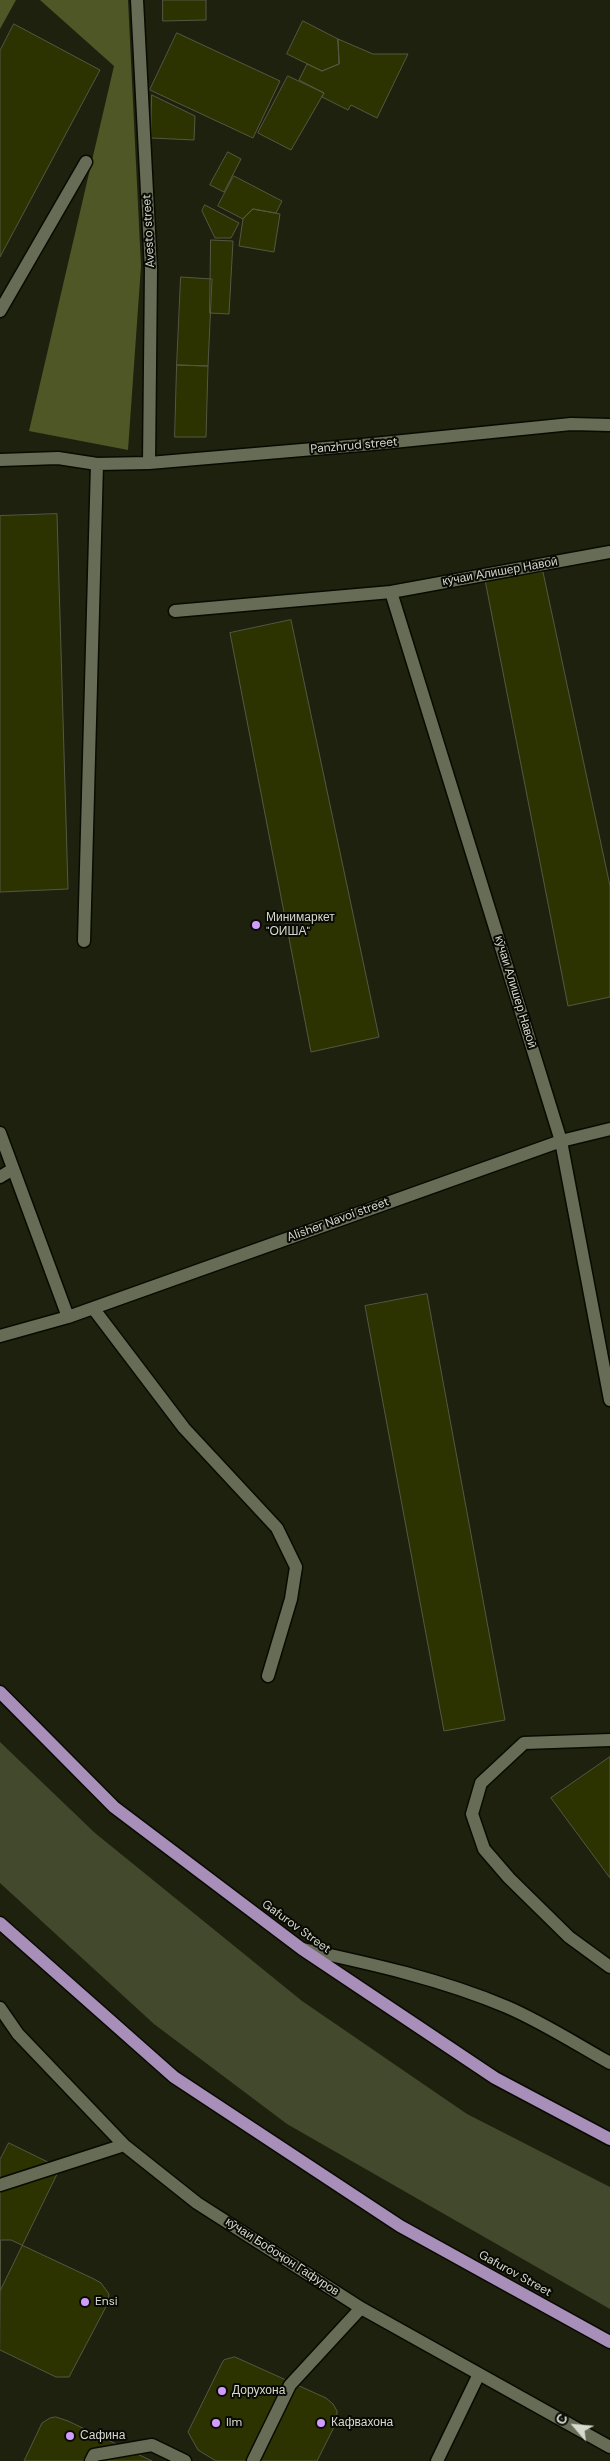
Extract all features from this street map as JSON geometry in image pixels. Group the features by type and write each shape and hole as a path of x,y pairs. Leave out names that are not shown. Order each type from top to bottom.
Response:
{"main road":[{"name":"Gafurov Street","path":"0,1692 114,1807 302,1950 495,2078 610,2139"},
{"name":"Gafurov Street","path":"0,1923 174,2077 400,2226 610,2342"}],"street":[{"name":"Avesto street","path":"137,0 152,268 149,463"},
{"path":"0,311 86,162"},
{"name":"Panzhrud street","path":"0,460 58,458 97,464 149,463 373,444 571,424 610,425"},
{"path":"84,940 97,464"},
{"name":"кӯчаи Алишер Навоӣ","path":"175,611 391,592 610,552"},
{"name":"кӯчаи Алишер Навоӣ","path":"391,592 561,1141 610,1400"},
{"name":"Alisher Navoi street","path":"0,1336 68,1317 561,1141 610,1129"},
{"path":"0,1133 68,1317"},
{"path":"0,1177 13,1169"},
{"path":"93,1308 184,1428 277,1528 296,1567 291,1600 268,1676"},
{"path":"610,1740 524,1743 481,1783 472,1814 484,1849 509,1878 569,1937 610,1967"},
{"path":"302,1950 390,1967 481,1997 508,2007 610,2063"},
{"name":"кӯчаи Бобоҷон Гафуров","path":"0,2008 18,2034 124,2145 197,2203 361,2308 610,2446"},
{"path":"0,2185 124,2145"},
{"path":"253,2461 290,2385 361,2308"},
{"path":"437,2461 479,2374"},
{"path":"91,2461 94,2455 152,2445 185,2461"}],"green space":[{"path":"0,0 16,0 0,29"},
{"path":"40,0 128,0 141,266 128,450 29,431 114,66"},
{"path":"0,1742 95,1833 302,2001 467,2114 610,2187 610,2309 287,2124 154,2024 0,1883"}],"building":[{"path":"163,0 206,0 206,20 163,21"},
{"path":"303,21 338,39 339,64 322,71 287,54"},
{"path":"14,24 100,70 0,257 0,51"},
{"path":"177,33 280,81 253,138 150,90"},
{"path":"338,39 373,54 408,54 377,118 351,105 348,110 322,97 324,93 299,80 307,64 322,71 339,64"},
{"path":"288,76 324,93 291,150 258,133"},
{"path":"152,95 195,116 194,140 151,138"},
{"path":"228,152 241,159 224,192 210,185"},
{"path":"234,176 282,201 276,213 253,209 243,219 218,206"},
{"path":"205,205 239,223 231,238 215,238 202,211"},
{"path":"253,209 280,214 274,252 239,246 243,219"},
{"path":"211,240 233,241 229,314 210,313"},
{"path":"181,277 212,279 208,366 177,365"},
{"path":"177,365 208,366 206,437 175,437"},
{"path":"57,514 68,889 0,892 0,516"},
{"path":"543,572 610,886 610,997 568,1006 485,580"},
{"path":"291,620 379,1037 311,1052 230,633"},
{"path":"427,1294 505,1720 444,1731 365,1306"},
{"path":"610,1757 610,1878 551,1798"},
{"path":"9,2143 60,2168 0,2291 0,2160"},
{"path":"1,2240 11,2240 94,2279 101,2283 109,2294 108,2303 69,2377 56,2377 0,2350"},
{"path":"235,2357 326,2398 333,2404 337,2411 337,2421 317,2461 216,2461 198,2450 188,2432 222,2363 224,2360"},
{"path":"56,2417 152,2461 24,2461 42,2423"}],"place":[{"name":"Минимаркет \"ОИША\"","path":"256,925"},
{"name":"Ensi","path":"85,2302"},
{"name":"Дорухона","path":"222,2391"},
{"name":"Ilm","path":"216,2423"},
{"name":"Кафвахона","path":"321,2423"},
{"name":"Сафина","path":"70,2436"}]}
